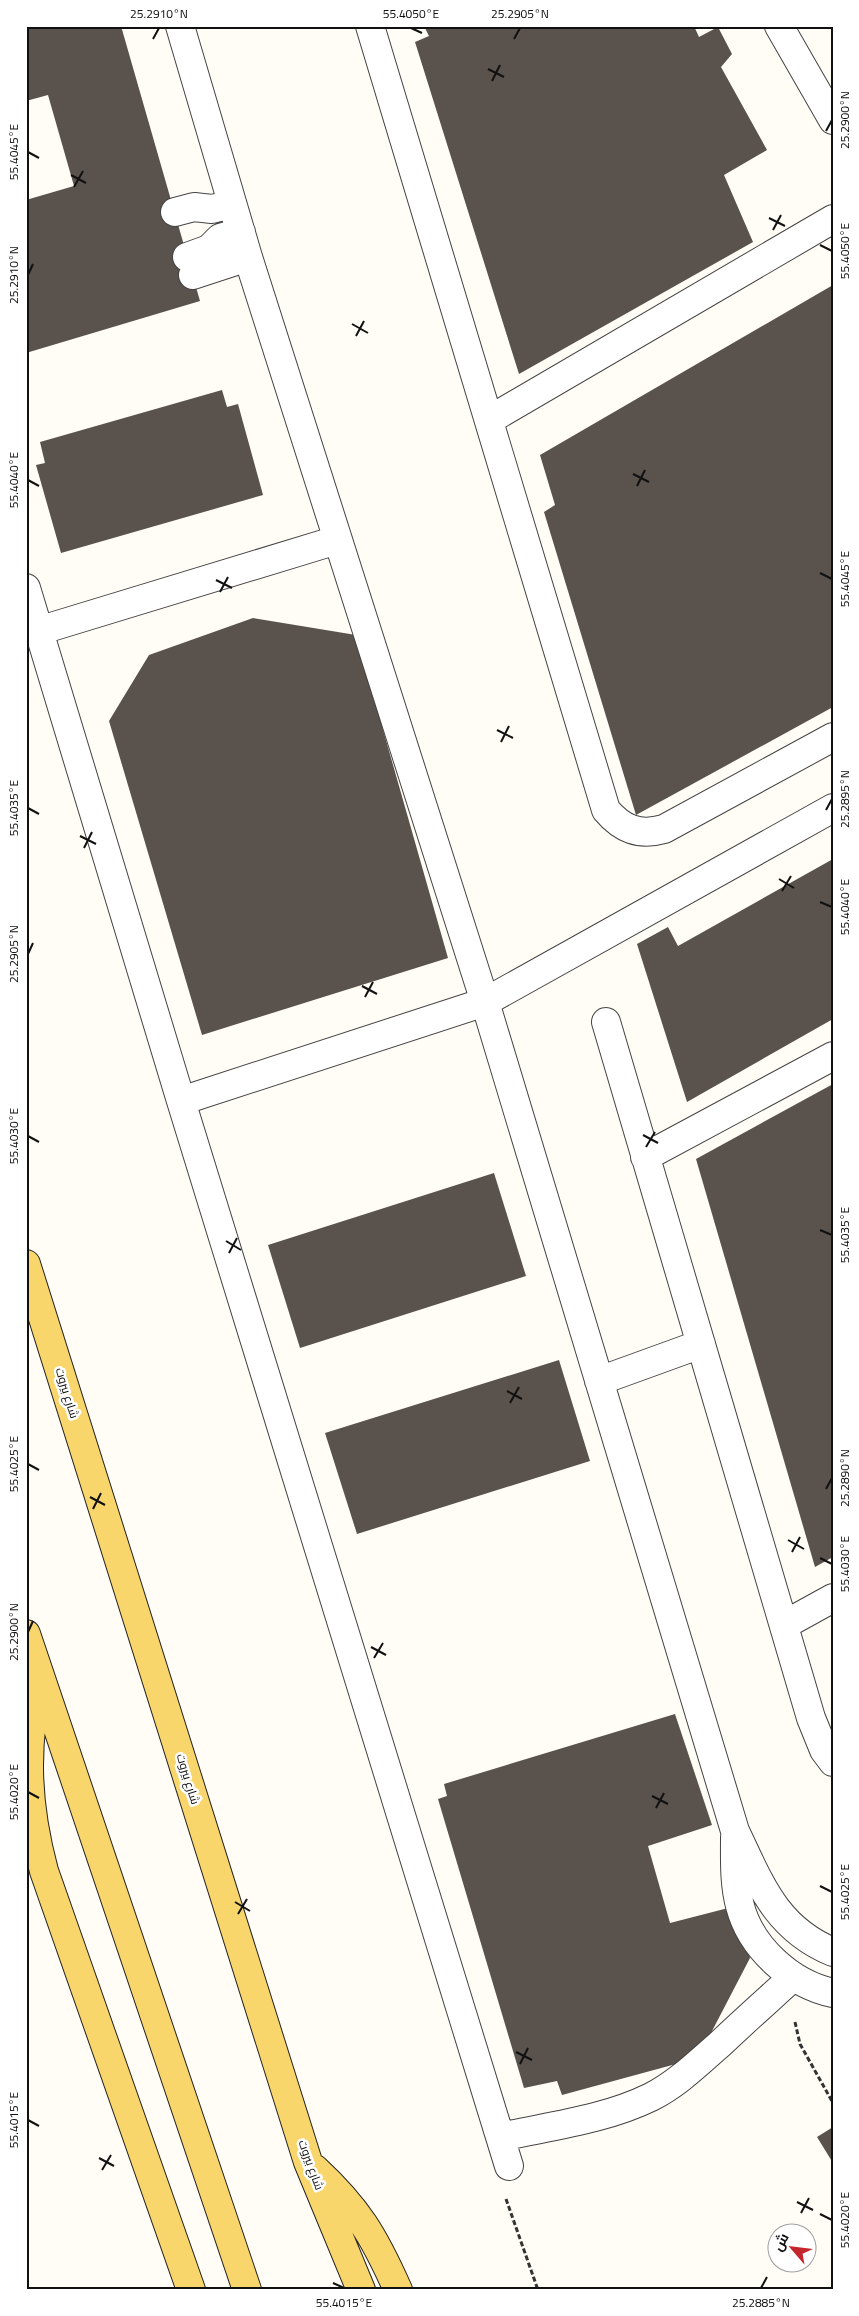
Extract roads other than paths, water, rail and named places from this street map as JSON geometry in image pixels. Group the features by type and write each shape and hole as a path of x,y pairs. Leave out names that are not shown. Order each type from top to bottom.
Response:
{"main road":[{"name":"شارع بيروت","path":"26,1264 308,2162 361,2290"},
{"path":"26,1634 39,1677 249,2285"},
{"path":"39,1677 31,1717 28,1774 36,1840 44,1871 191,2290"},
{"path":"308,2162 341,2193 358,2214 374,2237 398,2290"}],"street":[{"path":"180,26 222,206 237,243 337,540 485,1002 735,1831 767,1896 788,1924 815,1944 833,1952"},
{"path":"370,26 606,810 616,821 639,832 652,832 664,829 833,737"},
{"path":"780,26 833,120"},
{"path":"183,242 198,221 222,206"},
{"path":"489,420 833,219"},
{"path":"183,242 206,235 237,243"},
{"path":"183,242 237,243"},
{"path":"38,631 337,540"},
{"path":"26,588 181,1101 509,2166"},
{"path":"181,1101 485,1002 833,808"},
{"path":"606,1022 812,1718 824,1750 833,1762"},
{"path":"646,1157 833,1056"},
{"path":"599,1381 701,1344"},
{"path":"784,1625 833,1598"},
{"path":"735,1831 735,1878 740,1907 752,1935 770,1958 793,1977 820,1990 833,1993"},
{"path":"500,2137 598,2116 625,2108 652,2096 677,2081 793,1977"}]}
